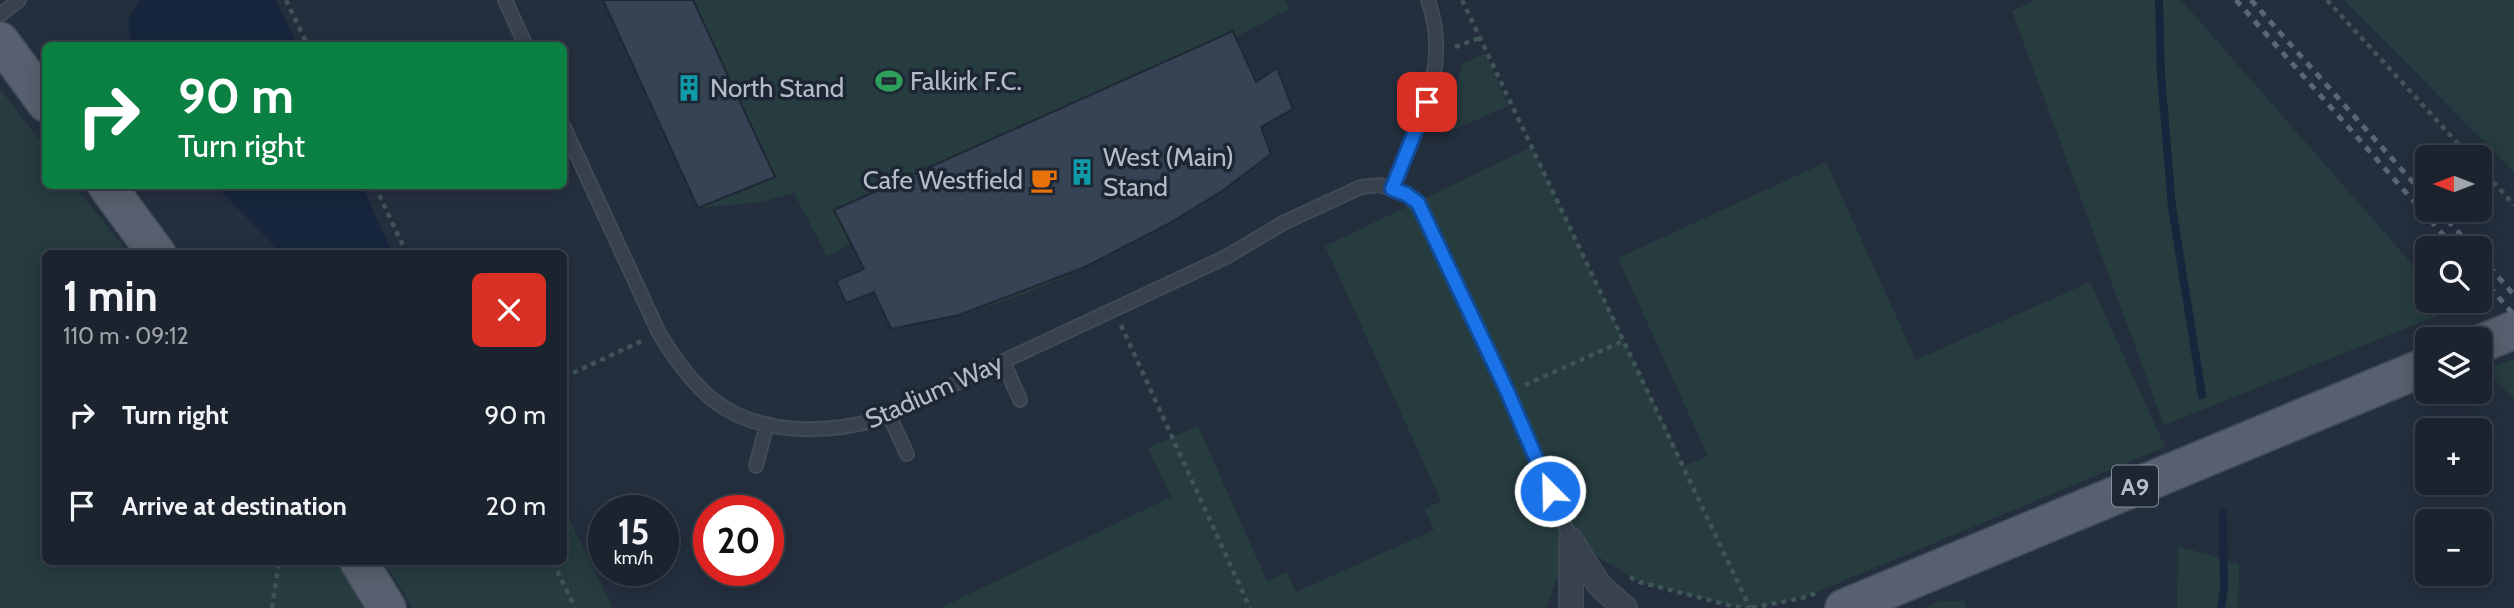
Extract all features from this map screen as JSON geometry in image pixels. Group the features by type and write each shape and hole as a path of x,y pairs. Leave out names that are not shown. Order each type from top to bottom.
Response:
{"main road":[{"path":"0,41 42,98"},
{"path":"109,189 154,250"},
{"path":"2492,339 2514,330"},
{"name":"A9","path":"1844,608 2415,371"},
{"path":"361,565 387,608"}],"street":[{"path":"1571,540 1599,585 1625,608"},
{"path":"1571,540 1571,608"}],"lane":[{"path":"0,15 19,0"},
{"path":"505,0 524,42"},
{"path":"1428,0 1433,14 1438,57 1433,86 1392,189 1406,194 1418,203 1508,393 1571,540"},
{"name":"Stadium Way","path":"567,134 659,333 672,355 715,401 744,417 795,429 856,426 889,415 1226,257 1285,222 1361,187 1380,185 1392,189"},
{"path":"1003,361 1020,400"},
{"path":"889,415 907,454"},
{"path":"756,467 767,424"}],"path":[{"path":"286,0 306,42"},
{"path":"1462,0 1749,608"},
{"path":"2328,0 2459,145"},
{"path":"2492,180 2514,205"},
{"path":"375,189 405,250"},
{"path":"1114,311 1250,608"},
{"path":"567,376 659,333"},
{"path":"1508,393 1623,341"},
{"path":"272,608 279,565"},
{"path":"554,565 575,608"},
{"path":"1599,585 1623,574 1639,582 1749,608"}],"green space":[{"path":"603,0 1285,0 1289,9 1236,37 1256,82 1277,68 1293,109 1261,127 1271,154 1199,204 1122,249 1001,302 951,317 891,329 874,292 846,303 836,281 864,268 851,244 827,256 794,193 762,202 698,208"},
{"path":"2036,0 2181,0 2415,267 2415,313 2444,313 2164,425 2012,11"},
{"path":"2344,0 2514,0 2514,172 2492,150 2492,145 2487,145"},
{"path":"1485,53 1508,106 1446,133 1462,64"},
{"path":"0,89 42,143 42,189 77,189 126,250 42,250 42,565 355,565 378,608 0,608"},
{"path":"1532,147 1684,466 1708,456 1618,258 1826,162 1916,360 2090,282 2165,447 1802,598 1752,608 1732,606 1639,582 1571,540 1546,608 940,608 1171,497 1148,448 1198,426 1267,581 1287,572 1296,592 1434,530 1425,509 1441,501 1325,246"},
{"path":"2514,359 2514,399 2492,377 2492,366"},
{"path":"567,514 588,557 588,586 602,586 613,608 413,608 386,565 567,565"},
{"path":"2178,546 2239,564 2238,608 2177,608"},
{"path":"1941,601 1964,601 1967,608 1924,608"}],"water":[{"path":"140,0 276,0 296,42 131,42 128,20"},
{"path":"219,189 363,189 391,250 278,250"}],"building":[{"name":"North Stand","path":"603,0 693,0 775,177 698,208"},
{"name":"West (Main) Stand","path":"1233,31 1256,82 1277,68 1293,109 1261,127 1271,154 1222,191 1170,223 1085,267 959,315 891,329 874,292 846,303 836,281 864,269 834,210"}],"waterway":[{"path":"2159,0 2161,75 2172,207 2202,395"},
{"path":"2221,608 2224,589 2223,513"}],"railway":[{"path":"2236,0 2444,236"},
{"path":"2251,0 2415,184"},
{"path":"2449,222 2462,236"},
{"path":"2492,270 2514,295"},
{"path":"2492,290 2514,315"}],"place":[{"name":"Falkirk F.C.","path":"889,81"},
{"name":"North Stand","path":"689,88"},
{"name":"West (Main) Stand","path":"1082,172"},
{"name":"Cafe Westfield","path":"1044,180"}],"route":[{"path":"1427,102 1392,189 1406,194 1418,203 1508,393 1550,491"}]}
